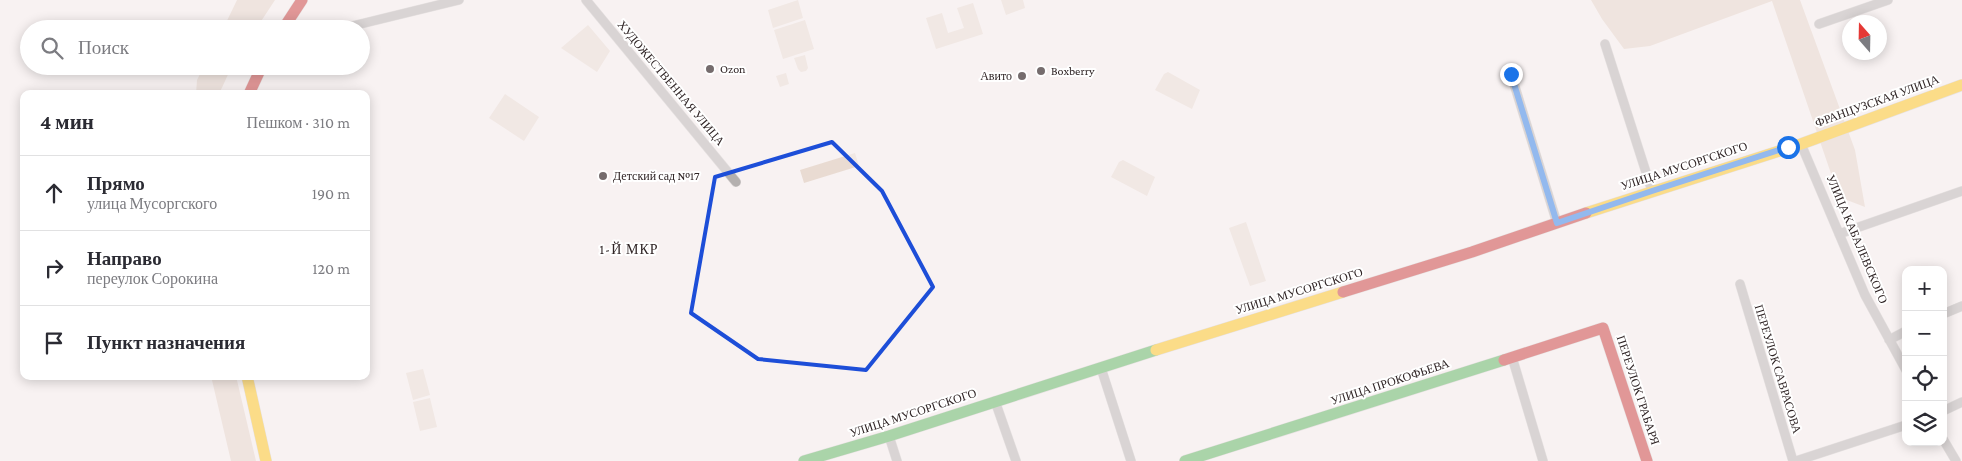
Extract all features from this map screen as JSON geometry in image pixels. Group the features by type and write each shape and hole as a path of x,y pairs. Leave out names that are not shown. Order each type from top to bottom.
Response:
{"street":[{"path":"290,20 302,0"},
{"path":"370,22 459,0"},
{"name":"ХУДОЖЕСТВЕННАЯ УЛИЦА","path":"586,0 736,182"},
{"path":"1819,24 1888,0"},
{"path":"1605,44 1652,191"},
{"path":"1511,74 1557,223"},
{"path":"251,90 258,75"},
{"name":"ФРАНЦУЗСКАЯ УЛИЦА","path":"1801,144 1962,85"},
{"name":"УЛИЦА МУСОРГСКОГО","path":"804,461 889,436 1472,252 1652,191 1801,144"},
{"name":"УЛИЦА КАБАЛЕВСКОГО","path":"1801,144 1865,295 1902,363"},
{"path":"1839,234 1962,191"},
{"name":"ПЕРЕУЛОК САВРАСОВА","path":"1740,284 1795,461"},
{"path":"1947,312 1962,306"},
{"name":"УЛИЦА ПРОКОФЬЕВА","path":"1184,461 1603,328"},
{"name":"ПЕРЕУЛОК ГРАБАРЯ","path":"1603,328 1647,461"},
{"path":"1889,340 1902,332"},
{"path":"1512,357 1543,461"},
{"path":"1101,368 1131,461"},
{"path":"248,380 266,461"},
{"path":"995,401 1016,461"},
{"path":"1947,409 1962,402"},
{"path":"1795,461 1902,426"},
{"path":"889,436 896,461"},
{"path":"1947,446 1956,461"}],"highlighted area":[{"path":"832,142 882,191 933,287 866,370 758,359 691,313 715,177"}],"shaded area":[{"path":"237,0 275,0 262,20 227,20"},
{"path":"798,0 803,18 773,28 768,10"},
{"path":"1001,0 1023,0 1025,8 1006,15"},
{"path":"1591,0 1800,0 1855,150 1865,207 1839,197 1772,1 1650,46 1624,49"},
{"path":"973,3 983,34 936,49 926,18 942,13 948,33 964,28 957,8"},
{"path":"805,20 814,49 783,59 774,30"},
{"path":"588,25 610,51 597,72 561,48"},
{"path":"805,55 808,68 806,71 801,72 794,58"},
{"path":"1168,72 1200,90 1192,109 1155,90 1164,74"},
{"path":"786,73 789,84 780,87 776,76"},
{"path":"200,75 228,75 221,90 196,90"},
{"path":"505,94 539,117 524,141 489,118"},
{"path":"855,153 859,166 804,183 800,170"},
{"path":"1123,160 1155,177 1147,196 1111,177 1119,162"},
{"path":"1246,222 1266,281 1250,286 1229,228"},
{"path":"423,369 430,395 413,400 406,373"},
{"path":"212,380 237,380 256,461 231,461"},
{"path":"430,398 437,427 420,431 413,402"}],"traffic: fast":[{"path":"804,461 889,436 1156,350"},
{"path":"1185,461 1504,360"}],"traffic: slow":[{"path":"1586,213 1801,144 1962,85"},
{"path":"1156,350 1343,292"},
{"path":"248,380 266,461"}],"traffic: jam":[{"path":"289,20 302,0"},
{"path":"251,90 258,75"},
{"path":"1343,292 1472,252 1586,213"},
{"path":"1504,360 1603,328 1647,461"}],"place":[{"name":"Ozon","path":"710,69"},
{"name":"Boxberry","path":"1041,71"},
{"name":"Авито","path":"1022,76"},
{"name":"Детский сад №17","path":"603,176"}],"district":[{"name":"1-Й МКР","path":"629,249"}],"route":[{"path":"1511,74 1557,223 1788,147"}]}
